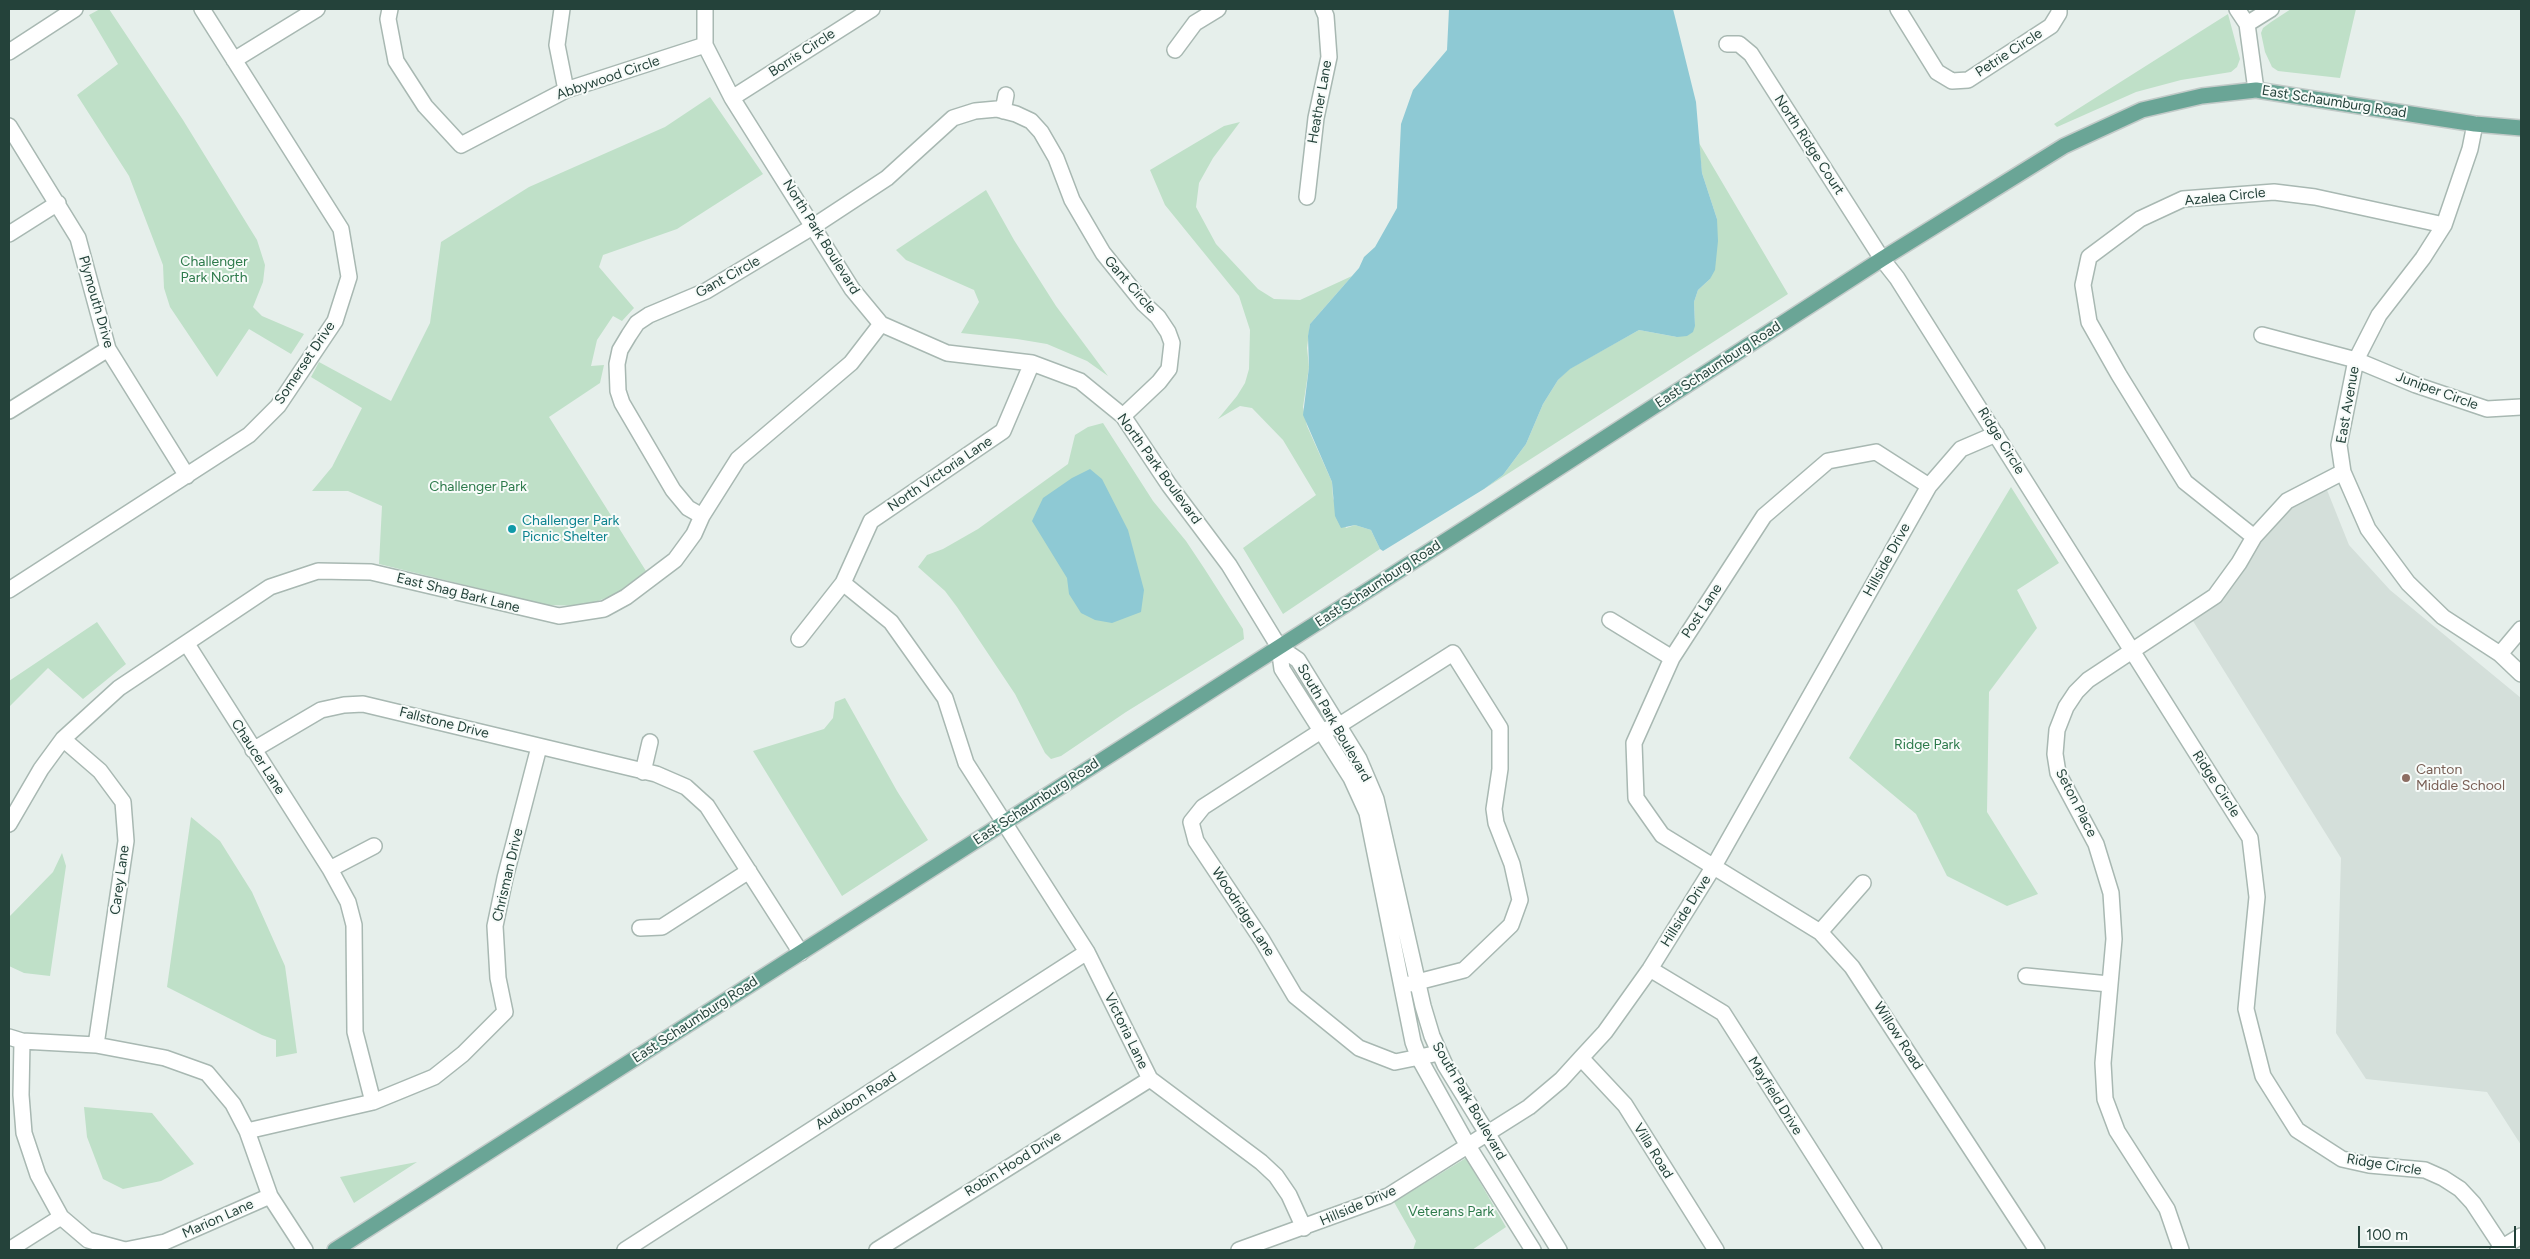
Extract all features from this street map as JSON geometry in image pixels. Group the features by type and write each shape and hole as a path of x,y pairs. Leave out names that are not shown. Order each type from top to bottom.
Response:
{"main road":[{"name":"East Schaumburg Road","path":"335,1250 1882,259 2064,146 2142,110 2202,96 2256,90 2475,124"},
{"path":"2475,124 2521,128"},
{"path":"2475,124 2521,138"}],"street":[{"path":"9,52 75,9"},
{"name":"Somerset Drive","path":"9,590 249,435 278,406 335,321 349,277 341,229 202,9"},
{"path":"234,60 317,9"},
{"name":"Abbywood Circle","path":"390,9 388,19 396,61 424,106 461,146 566,90 705,45"},
{"path":"562,9 557,45 566,90"},
{"name":"North Park Boulevard","path":"706,9 705,45 732,98 852,289 881,324 947,353 1032,363 1080,381 1123,416 1169,485 1229,565 1279,647"},
{"name":"Borris Circle","path":"732,98 872,9"},
{"path":"1175,50 1195,23 1218,9"},
{"name":"Heather Lane","path":"1307,197 1316,118 1329,57 1326,16 1322,9"},
{"name":"Petrie Circle","path":"1898,9 1937,72 1951,89 2051,26 2063,13"},
{"path":"2237,9 2247,24 2256,90"},
{"path":"2247,24 2271,9"},
{"name":"North Ridge Court","path":"1726,44 1739,44 1751,54 1882,259"},
{"path":"1003,110 1006,95"},
{"name":"Gant Circle","path":"702,516 688,508 673,490 629,418 618,391 617,364 620,350 637,324 649,315 706,291 814,226 887,178 953,118 975,111 1003,110 1031,121 1041,132 1056,158 1072,200 1103,253 1144,304 1158,317 1172,343 1169,369 1159,382 1123,416"},
{"name":"East Avenue","path":"2475,124 2470,149 2444,225 2423,258 2378,315 2356,360 2339,445 2343,472 2368,529 2408,583 2443,617 2500,654 2521,674"},
{"name":"Plymouth Drive","path":"9,126 78,238 108,349 187,476"},
{"name":"Azalea Circle","path":"2254,536 2185,482 2119,376 2088,322 2083,285 2089,257 2140,220 2183,199 2274,192 2315,197 2444,225"},
{"path":"9,234 58,203"},
{"name":"Ridge Circle","path":"1882,259 1897,278 2250,838 2257,897 2246,1009 2263,1076 2297,1130 2342,1159 2369,1165 2425,1170 2443,1178 2460,1189 2473,1203 2502,1249"},
{"name":"East Shag Bark Lane","path":"9,824 41,769 63,739 119,688 188,644 270,587 318,570 371,572 559,616 604,609 626,597 675,560 694,534 702,516 738,459 851,363 881,324"},
{"name":"Juniper Circle","path":"2262,336 2356,360 2416,385 2486,409 2521,407"},
{"path":"9,411 108,349"},
{"name":"North Victoria Lane","path":"798,639 843,583 871,521 1003,431 1032,363"},
{"name":"Hillside Drive","path":"1240,1250 1388,1196 1528,1107 1561,1080 1605,1032 1650,969 1714,866 1929,486 1960,449 1996,434"},
{"name":"Post Lane","path":"1714,866 1662,835 1636,798 1634,743 1672,658 1764,516 1828,460 1876,452 1929,486"},
{"name":"Seton Place","path":"2181,1250 2167,1209 2117,1131 2105,1099 2103,1063 2114,939 2111,893 2096,844 2058,773 2055,754 2057,730 2066,707 2076,692 2088,680 2215,596 2239,563 2254,536 2288,501 2343,472"},
{"path":"843,583 891,622 945,698 966,763 1003,823"},
{"path":"1610,620 1672,658"},
{"path":"2500,654 2521,629"},
{"name":"Chaucer Lane","path":"188,644 330,869 348,902 354,925 355,1032 373,1102"},
{"name":"South Park Boulevard","path":"1279,647 1298,660 1359,759 1380,808 1427,1021 1439,1052 1486,1134 1559,1250"},
{"name":"South Park Boulevard","path":"1279,647 1282,669 1351,778 1367,813 1413,1042 1419,1058 1468,1146 1533,1250"},
{"path":"1321,731 1338,726 1453,653 1500,728 1500,769 1494,809 1496,823 1512,864 1520,900 1511,925 1464,970 1402,986"},
{"name":"Fallstone Drive","path":"254,750 321,710 344,705 363,704 656,774 686,787 707,806 801,953"},
{"name":"Woodridge Lane","path":"1321,731 1203,806 1191,822 1196,840 1262,940 1296,996 1359,1048 1395,1062 1439,1052"},
{"name":"Carey Lane","path":"63,739 100,771 123,802 126,841 96,1045"},
{"path":"643,772 650,742"},
{"name":"Chrisman Drive","path":"247,1132 373,1102 434,1077 463,1054 505,1012 498,978 495,926 505,878 540,747"},
{"name":"Victoria Lane","path":"1003,823 1088,952 1150,1079 1271,1171 1289,1195 1304,1228"},
{"path":"330,869 374,846"},
{"name":"Willow Road","path":"1714,866 1820,932 1852,966 2037,1250"},
{"path":"640,928 662,927 749,871"},
{"path":"1820,932 1863,883"},
{"name":"Audubon Road","path":"625,1250 1088,952"},
{"name":"Mayfield Drive","path":"1650,969 1723,1013 1874,1250"},
{"path":"2026,976 2109,984"},
{"path":"15,1039 96,1045 165,1058 206,1073 233,1104 247,1132 270,1196 305,1250"},
{"name":"Marion Lane","path":"15,1039 24,1133 38,1175 61,1217 88,1240 125,1250 164,1242 270,1196"},
{"name":"Villa Road","path":"1581,1058 1625,1105 1716,1250"},
{"name":"Robin Hood Drive","path":"877,1250 1150,1079"},
{"path":"9,1250 61,1217"},
{"path":"2502,1249 2521,1236"}],"shaded area":[{"name":"Canton Middle School","path":"2327,490 2349,545 2390,590 2521,698 2521,1145 2487,1092 2366,1079 2336,1033 2341,858 2193,621 2225,593 2264,533 2282,513 2309,495"}],"green space":[{"name":"Challenger Park North","path":"100,9 109,9 183,120 257,240 265,265 263,282 253,307 262,316 304,334 291,354 249,329 217,377 170,307 164,288 163,265 129,176 77,95 118,64 89,15"},
{"path":"2291,9 2356,9 2340,78 2278,71 2272,67 2265,52 2261,33 2263,28"},
{"path":"2228,14 2240,59 2237,67 2231,72 2181,80 2136,92 2057,127 2054,124"},
{"name":"Challenger Park","path":"710,97 763,174 677,229 603,255 599,267 634,308 622,321 613,316 597,340 591,366 604,365 600,383 549,417 646,571 616,594 585,606 547,605 379,564 382,506 348,491 312,491 332,467 362,408 311,377 319,362 391,401 430,323 441,242 529,187 665,127"},
{"path":"1240,122 1213,158 1199,183 1196,207 1216,244 1258,289 1274,299 1300,300 1352,276 1310,324 1307,348 1309,367 1303,407 1307,426 1332,482 1333,498 1346,528 1355,525 1371,530 1380,549 1283,614 1243,548 1316,495 1283,440 1252,408 1240,406 1218,419 1245,383 1249,369 1250,330 1239,296 1165,205 1150,170 1224,126"},
{"path":"1699,143 1788,294 1484,489 1503,475 1526,444 1543,404 1558,380 1569,369 1639,330 1677,337 1695,326 1694,302 1698,290 1710,279 1717,219 1702,173"},
{"path":"986,190 1014,240 1056,306 1108,376 1087,361 1047,344 961,333 979,302 974,290 906,260 896,250"},
{"path":"1103,423 1153,501 1186,541 1204,568 1243,629 1244,639 1126,712 1061,756 1051,759 1045,753 1015,694 957,607 945,591 918,567 927,555 943,549 978,529 1068,464 1075,435 1088,427"},
{"name":"Ridge Park","path":"2011,487 2059,563 2017,590 2037,628 1989,692 1987,812 2038,894 2007,906 1947,876 1916,814 1849,758"},
{"path":"97,622 126,664 83,699 48,668 9,707 9,681"},
{"path":"845,698 897,791 928,840 842,896 753,751 824,729 833,718 835,702"},
{"path":"191,817 220,841 252,892 285,966 297,1053 276,1057 276,1040 262,1035 167,987"},
{"path":"62,853 66,866 50,976 24,973 9,966 9,917 53,872"},
{"path":"84,1107 152,1113 194,1164 161,1181 123,1189 103,1179 87,1137"},
{"name":"Veterans Park","path":"1466,1158 1506,1227 1472,1250 1413,1250 1416,1241 1394,1202"},
{"path":"417,1162 354,1203 340,1177 380,1169"}],"water":[{"path":"1449,9 1673,9 1696,102 1702,173 1717,219 1718,241 1715,270 1710,279 1698,290 1694,302 1695,326 1693,332 1687,336 1677,337 1639,330 1570,369 1558,380 1543,404 1526,444 1503,475 1484,489 1383,551 1380,549 1371,530 1355,525 1341,528 1335,516 1332,482 1303,415 1309,367 1308,336 1310,324 1359,268 1364,257 1375,247 1397,208 1401,124 1413,90 1447,50"},
{"path":"1090,469 1102,479 1128,530 1144,590 1141,612 1112,623 1095,620 1081,613 1069,594 1067,578 1032,521 1043,498 1072,478"}],"place":[{"name":"Challenger Park Picnic Shelter","path":"512,529"},
{"name":"Canton Middle School","path":"2406,778"}]}
